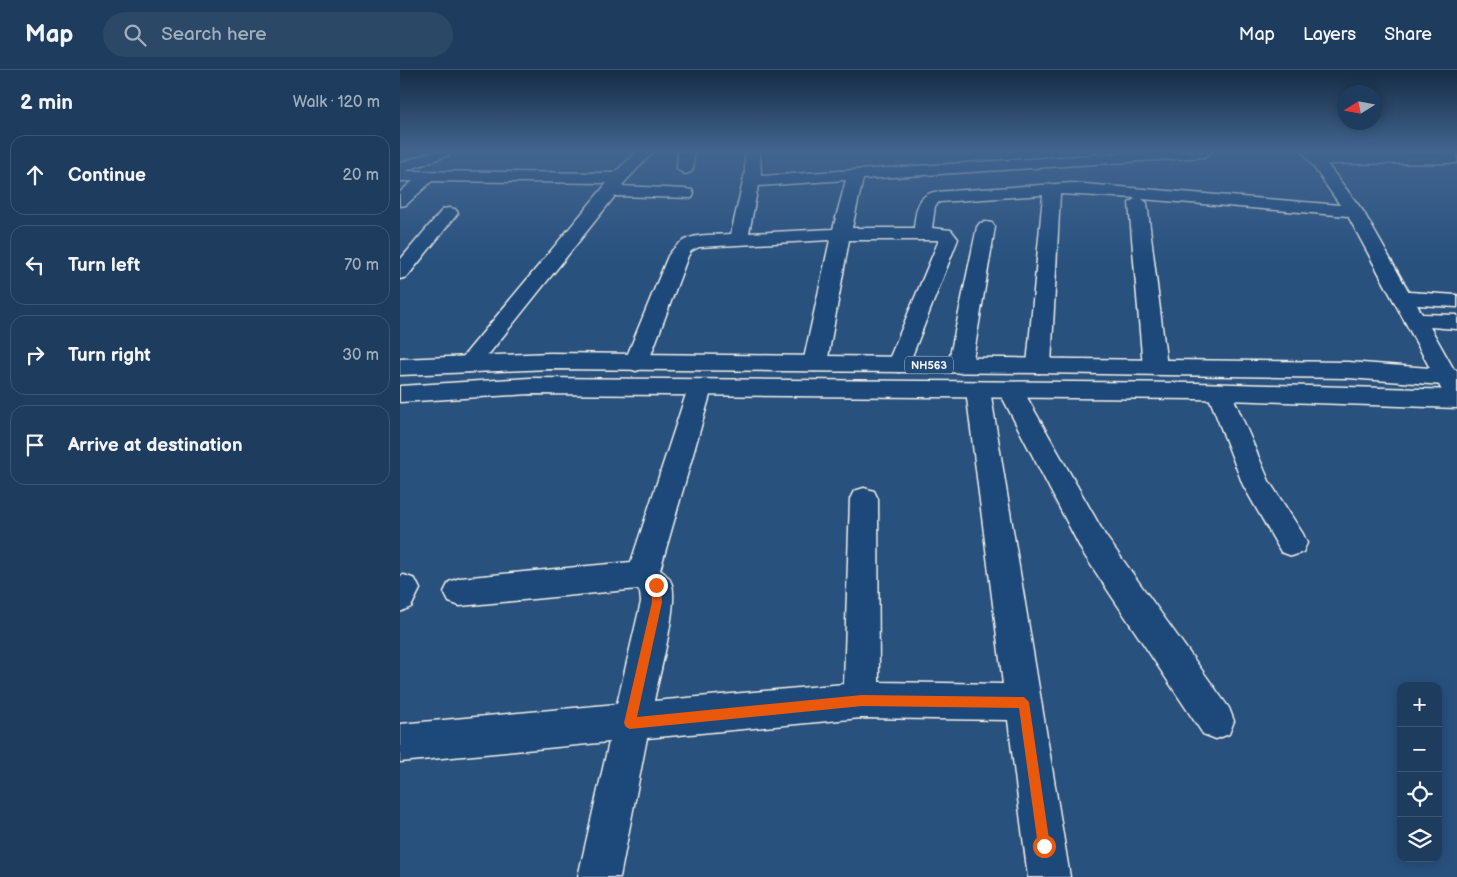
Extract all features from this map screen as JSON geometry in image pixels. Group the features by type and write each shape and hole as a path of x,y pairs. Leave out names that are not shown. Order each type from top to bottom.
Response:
{"main road":[{"path":"400,201 413,190"},
{"path":"469,364 609,190"},
{"path":"655,190 686,194"},
{"path":"739,239 749,190"},
{"path":"815,363 841,234 852,190"},
{"path":"923,232 926,204 934,197 1042,190"},
{"path":"1039,365 1052,190"},
{"path":"1058,190 1132,198 1354,211"},
{"path":"1125,190 1132,198 1156,367"},
{"path":"1338,190 1354,211 1455,388"},
{"path":"400,273 449,213"},
{"path":"986,227 969,378 1024,702 1048,877"},
{"path":"636,363 678,256 684,247 696,242 739,239 841,234 923,232 944,234 949,239 899,364"},
{"path":"1403,298 1457,301"},
{"path":"1415,320 1457,322"},
{"name":"NH563","path":"400,367 550,361 899,364 969,378 1011,391 1218,392 1455,388"},
{"name":"NH563","path":"400,394 530,386 700,388 969,378 1039,365 1348,370 1455,388"},
{"path":"643,575 700,388"},
{"path":"1011,391 1094,544 1216,721"},
{"path":"1218,392 1257,485 1292,543"},
{"path":"862,700 864,499"},
{"path":"460,592 643,575 656,585 657,602 599,877"},
{"path":"400,743 862,700 1024,702"}],"route":[{"path":"656,585 657,602 630,723 862,700 1024,702 1044,846"}]}
